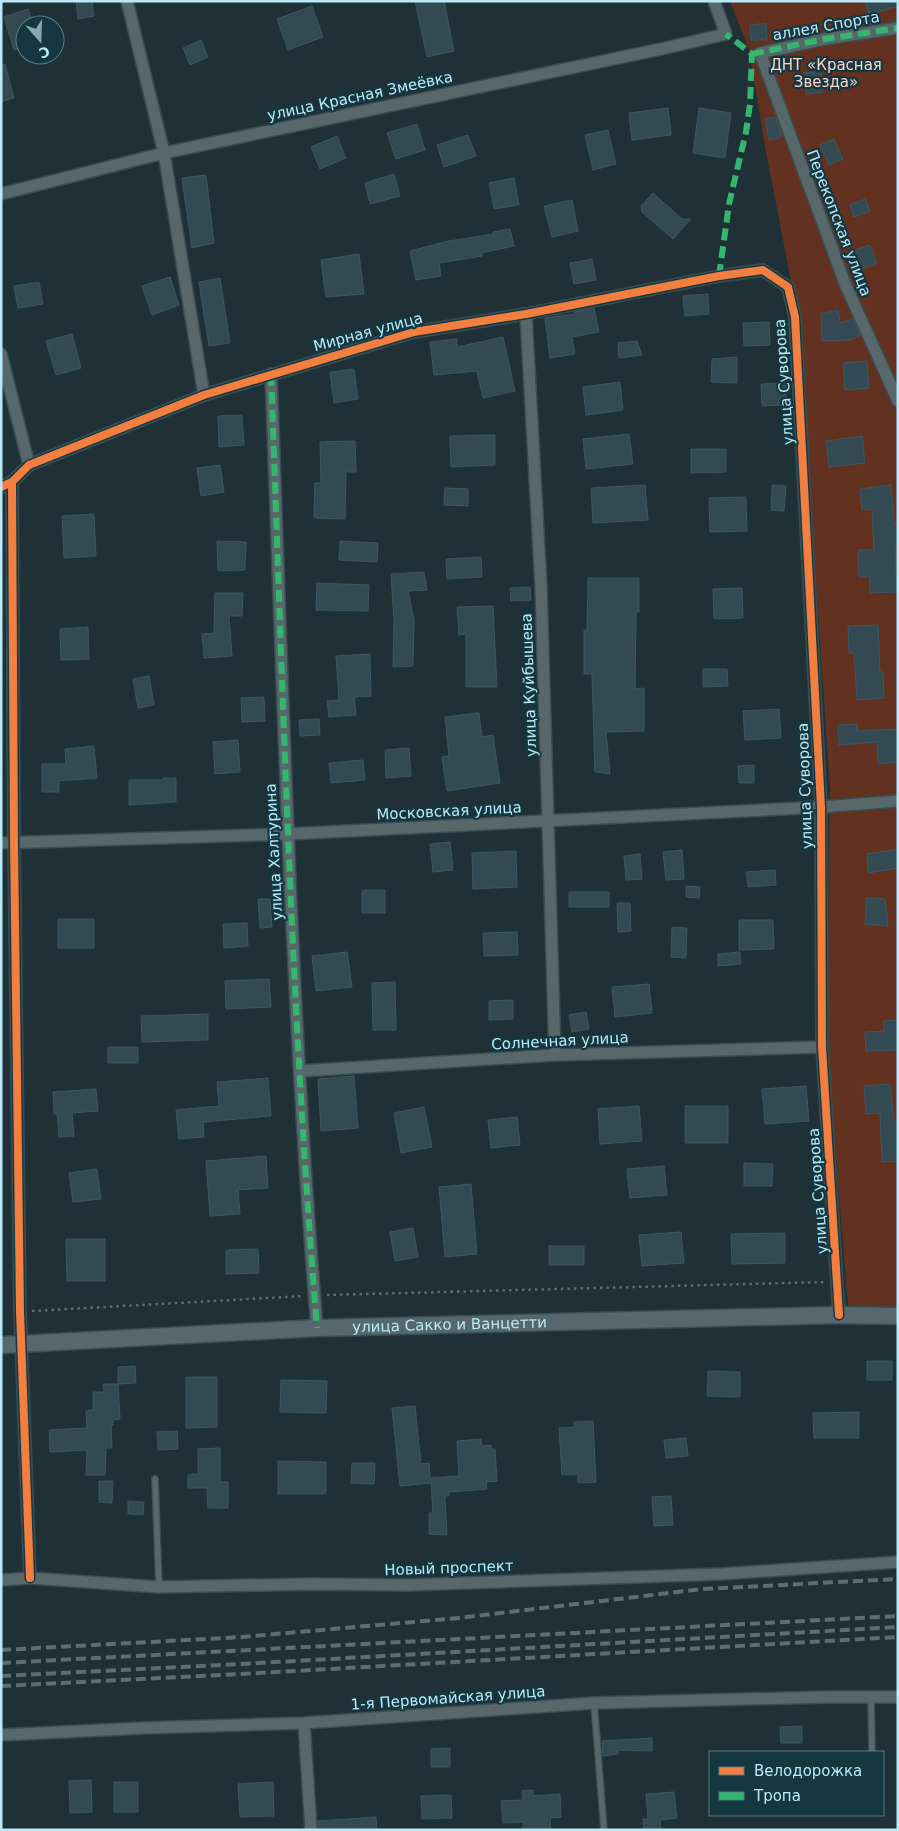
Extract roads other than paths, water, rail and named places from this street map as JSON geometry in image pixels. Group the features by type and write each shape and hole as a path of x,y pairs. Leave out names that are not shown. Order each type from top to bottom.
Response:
{"main road":[{"name":"улица Сакко и Ванцетти","path":"1,1345 317,1328 838,1315 898,1316"}],"street":[{"path":"127,1 164,153 204,395"},
{"name":"улица Красная Змеёвка","path":"1,194 164,153 726,34 714,1"},
{"name":"аллея Спорта","path":"760,53 826,39 898,28"},
{"name":"Перекопская улица","path":"760,53 846,286 898,401"},
{"name":"Мирная улица","path":"6,485 28,466 204,395 414,332 526,314 719,276 763,270"},
{"name":"улица Суворова","path":"763,270 788,287 795,317 821,807 822,1047 838,1315"},
{"name":"улица Куйбышева","path":"526,314 541,587 555,1055"},
{"path":"1,354 28,466"},
{"name":"улица Халтурина","path":"271,374 288,834 300,1072 317,1328"},
{"path":"6,485 14,842 20,1312 30,1578"},
{"name":"Московская улица","path":"1,843 288,834 821,807 898,801"},
{"name":"Солнечная улица","path":"300,1072 555,1055 822,1047"},
{"name":"Новый проспект","path":"1,1580 30,1578 159,1587 313,1584 408,1585 721,1574 898,1562"},
{"name":"1-я Первомайская улица","path":"1,1735 304,1723 594,1703 898,1697"},
{"path":"304,1723 311,1830"}],"lane":[{"path":"154,1479 159,1587"},
{"path":"871,1697 872,1751"},
{"path":"594,1703 604,1830"}],"railway":[{"path":"1,1650 242,1637 458,1618 703,1589 898,1579"},
{"path":"1,1663 898,1616"},
{"path":"1,1676 898,1627"},
{"path":"1,1686 898,1637"}],"park label":[{"name":"ДНТ «Красная Звезда»","path":"826,74"}]}
